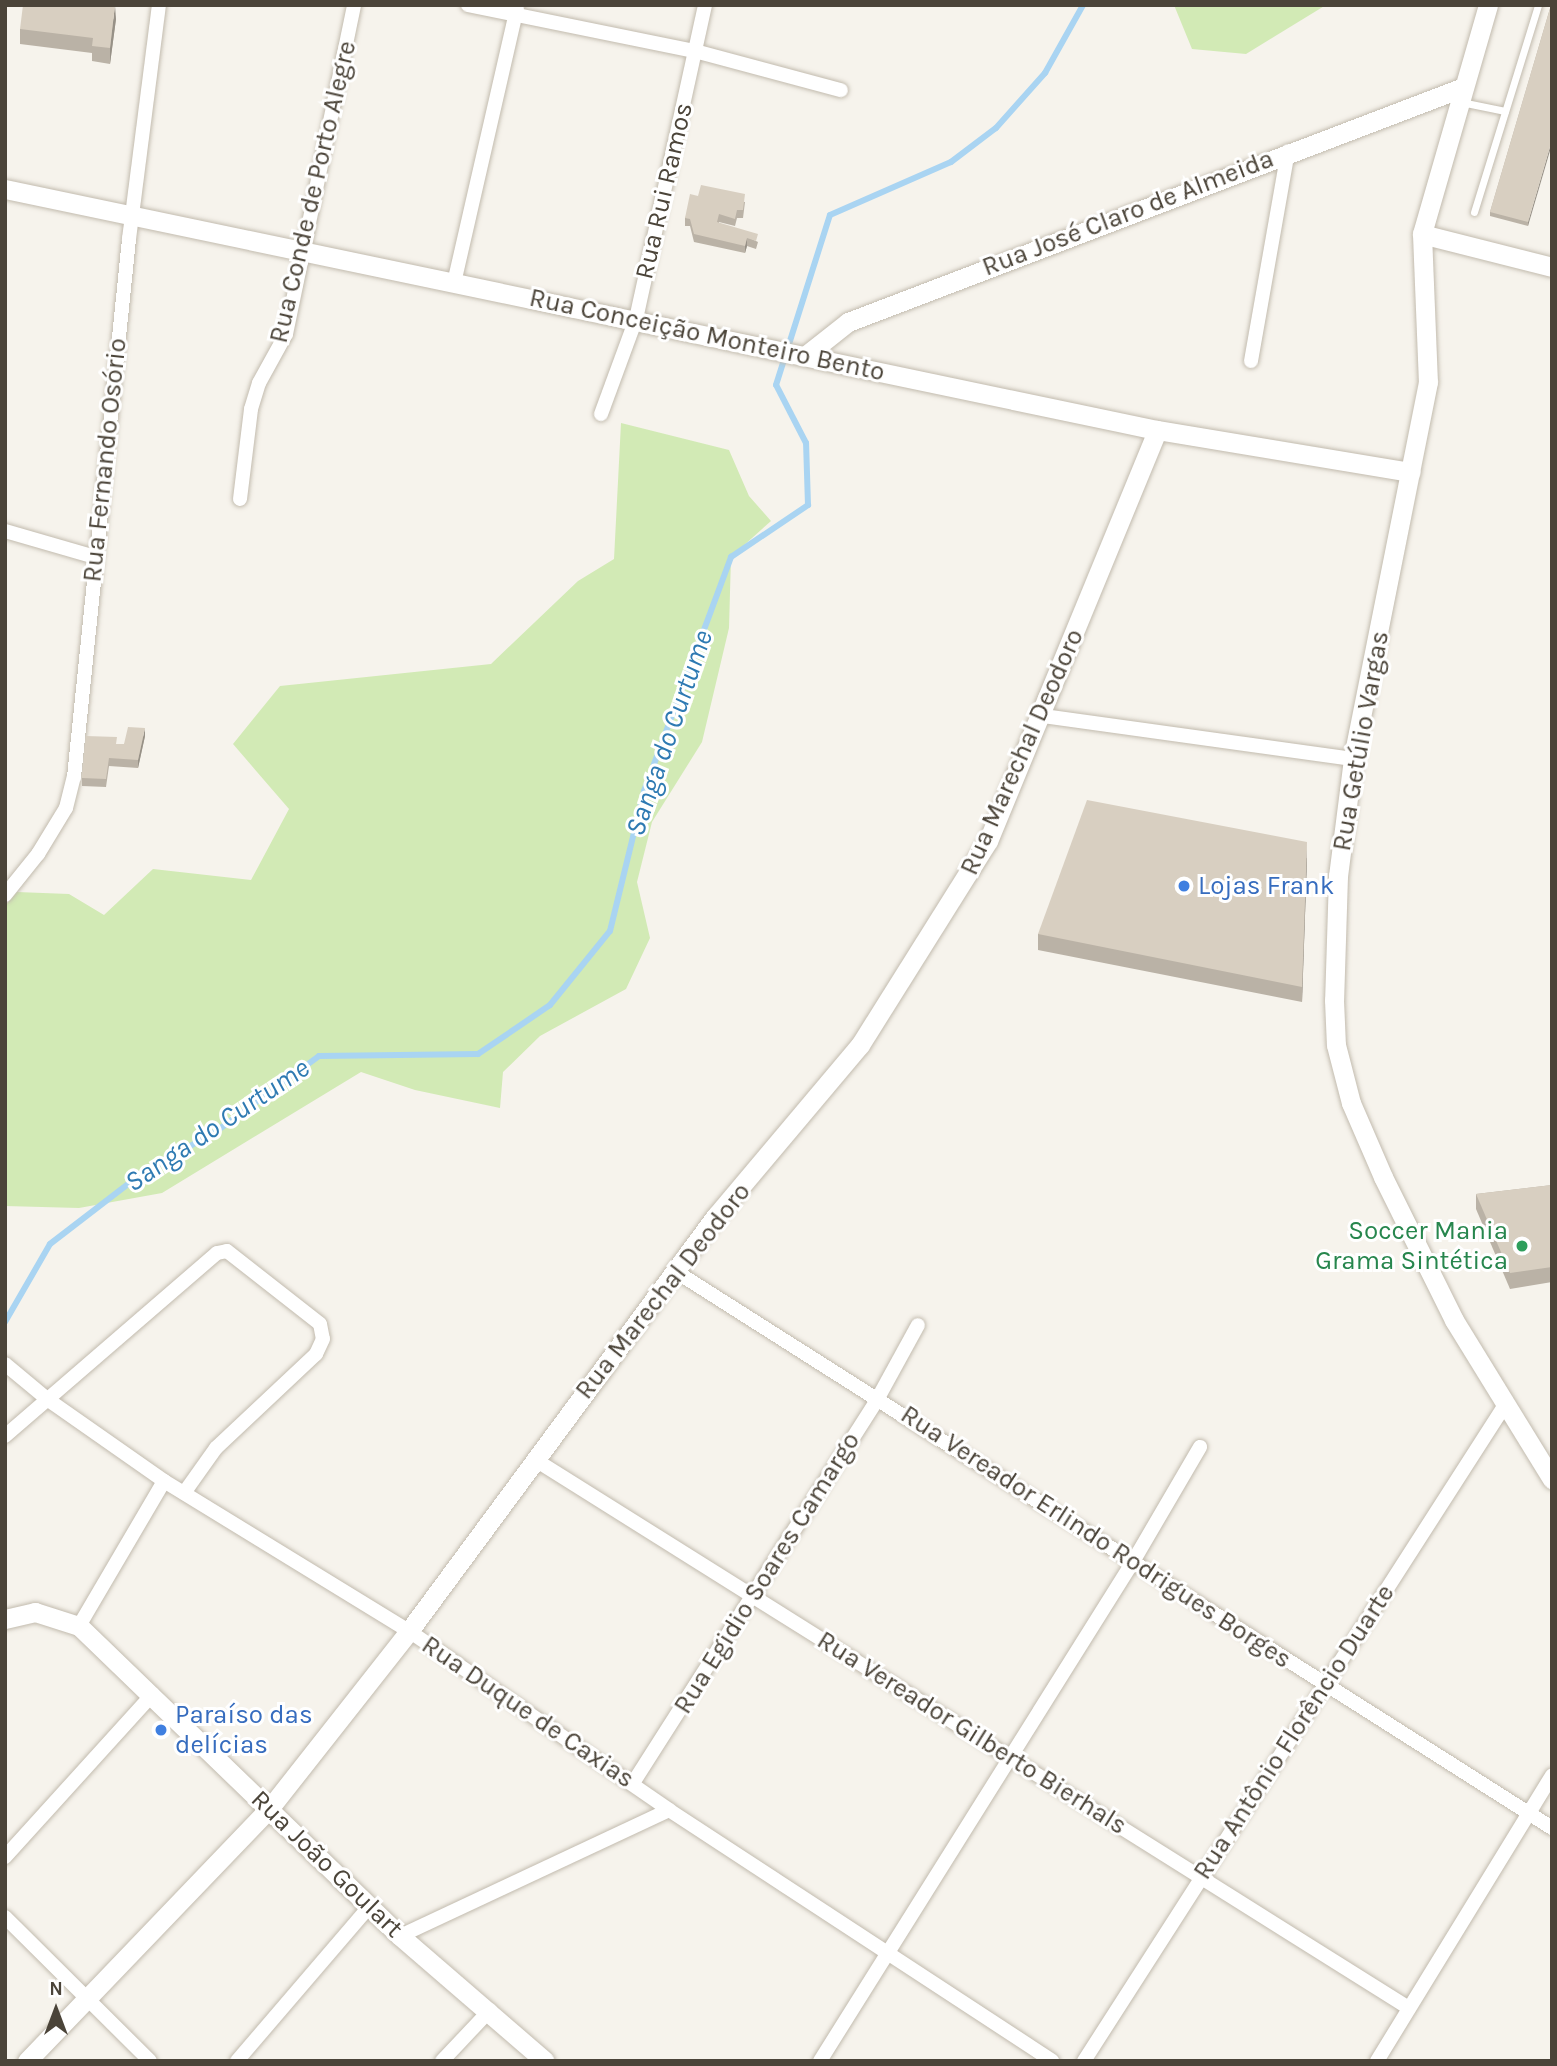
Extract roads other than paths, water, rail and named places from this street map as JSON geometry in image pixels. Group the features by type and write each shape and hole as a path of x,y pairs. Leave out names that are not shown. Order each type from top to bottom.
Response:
{"street":[{"name":"Rua Fernando Osório","path":"5,895 66,808 74,777 131,214 159,5"},
{"name":"Rua Conde de Porto Alegre","path":"240,499 251,409 259,383 286,334 354,5"},
{"path":"468,5 517,10 695,51 841,90"},
{"name":"Rua Rui Ramos","path":"600,414 636,319 705,5"},
{"name":"Rua Getúlio Vargas","path":"1488,5 1459,95 1422,234 1428,382 1353,759 1338,876 1336,1045 1351,1103 1383,1177 1454,1320 1505,1405 1549,1467"},
{"path":"454,283 517,10"},
{"name":"Rua José Claro de Almeida","path":"801,355 848,322 1287,151 1459,95"},
{"path":"1251,361 1287,151"},
{"name":"Rua Conceição Monteiro Bento","path":"5,189 1157,430 1411,472"},
{"path":"1422,234 1552,267"},
{"name":"Rua Marechal Deodoro","path":"27,2061 269,1809 409,1631 675,1271 860,1045 920,955 988,841 1043,716 1157,430"},
{"path":"5,531 95,557"},
{"path":"1043,716 1353,759"},
{"path":"5,1436 217,1253 236,1255 320,1324 323,1339 316,1354 216,1448 184,1493"},
{"name":"Rua Vereador Erlindo Rodrigues Borges","path":"675,1271 1134,1560 1552,1828"},
{"name":"Rua Egidio Soares Camargo","path":"633,1783 878,1398 918,1325"},
{"name":"Rua Duque de Caxias","path":"8,1366 47,1399 164,1481 409,1631 669,1810 1052,2061"},
{"name":"Rua Antônio Florêncio Duarte","path":"1084,2061 1324,1682 1505,1405"},
{"path":"820,2061 1011,1759 1200,1447"},
{"name":"Rua Vereador Gilberto Bierhals","path":"534,1459 1409,2008"},
{"path":"79,1626 164,1481"},
{"name":"Rua João Goulart","path":"5,1619 34,1612 79,1626 153,1694 400,1936 490,2010 545,2061"},
{"path":"5,1857 153,1694"},
{"path":"1377,2061 1552,1775"},
{"path":"400,1936 669,1810"},
{"path":"237,2061 369,1907"},
{"path":"5,1917 150,2061"},
{"path":"442,2061 490,2010"}],"lane":[{"path":"1474,212 1538,5"},
{"path":"1459,95 1505,111"}],"waterway":[{"name":"Sanga do Curtume","path":"5,1322 50,1244 140,1175 218,1130 319,1056 478,1054 550,1005 610,931 644,791 731,557 808,505 806,443 776,385 830,215 951,162 996,128 1045,73 1083,5"}],"place":[{"name":"Lojas Frank","path":"1184,886"},
{"name":"Soccer Mania Grama Sintética","path":"1522,1246"},
{"name":"Paraíso das delícias","path":"161,1730"}]}
